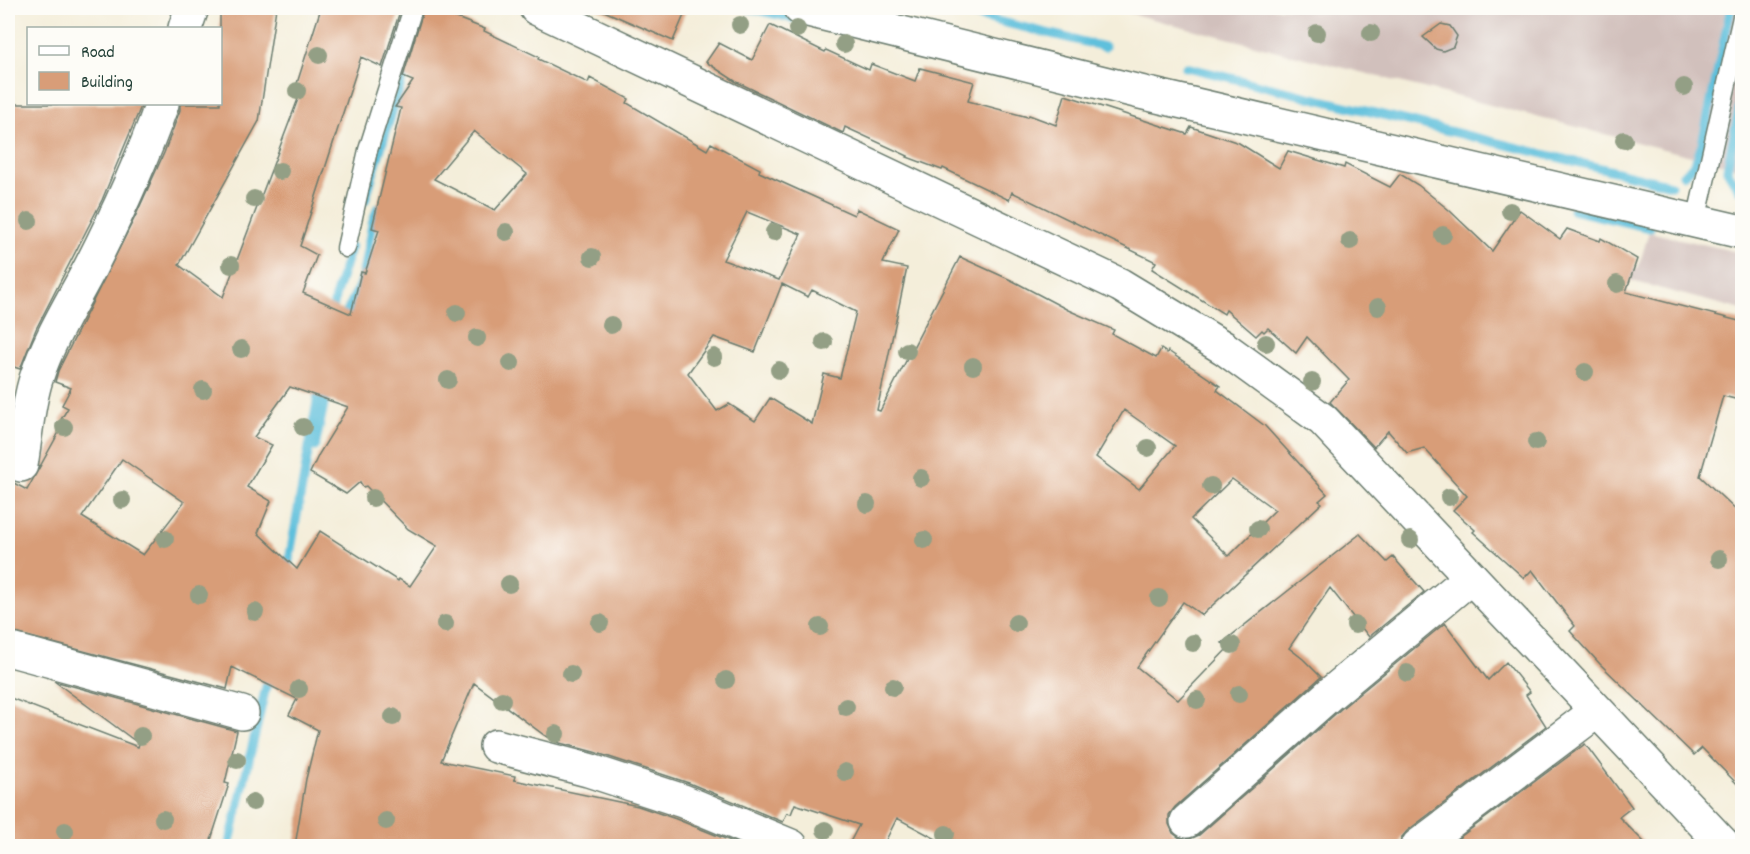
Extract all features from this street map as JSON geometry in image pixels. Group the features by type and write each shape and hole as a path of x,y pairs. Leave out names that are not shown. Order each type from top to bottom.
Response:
{"street":[{"path":"185,27 192,8"},
{"path":"536,8 1119,285 1215,342 1323,420 1725,846"},
{"path":"800,8 1140,92 1743,232"},
{"path":"21,465 28,408 37,377 54,338 110,228 141,159 162,105"},
{"path":"1187,821 1330,694 1471,577"},
{"path":"8,649 242,713"},
{"path":"1418,846 1597,711"},
{"path":"496,746 588,771 683,801 790,846"}],"lane":[{"path":"346,248 368,150 413,8"},
{"path":"1696,221 1743,17"}],"shaded area":[{"path":"1109,8 1742,8 1742,169"},
{"path":"1649,232 1742,253 1742,310 1628,280 1631,268 1638,269"}],"building":[{"path":"220,8 276,8 259,121 179,265 223,297 298,99 293,96 321,8 401,8 382,67 361,57 300,246 317,255 303,293 351,314 361,272 365,273 379,230 372,228 401,108 395,107 413,81 403,77 424,8 431,8 485,29 484,31 588,83 590,78 629,99 627,103 707,150 711,143 760,169 759,172 854,215 857,209 899,229 883,263 907,268 877,410 880,411 960,257 1114,330 1112,334 1156,358 1161,349 1167,353 1168,351 1220,386 1217,390 1265,426 1327,494 1319,501 1322,503 1202,615 1183,602 1137,667 1178,700 1229,647 1222,643 1360,534 1387,562 1393,557 1424,592 1369,637 1330,588 1289,648 1321,677 1175,807 1169,815 1169,824 1173,833 1181,839 1190,839 1199,835 1342,708 1445,623 1488,680 1506,662 1530,692 1526,695 1546,726 1407,831 1401,838 1400,846 949,846 897,818 883,846 848,846 859,825 795,804 791,814 787,813 783,822 689,783 560,743 544,735 474,683 441,761 515,776 514,780 638,806 743,846 295,846 306,779 318,730 289,715 297,699 232,667 227,689 8,631 8,480 27,490 64,423 60,421 68,408 62,405 71,388 55,382 58,371 136,215 164,153 180,105 222,105","holes":["474,131 527,174 495,210 434,179","747,212 801,234 779,280 723,260","782,284 808,297 812,290 856,312 840,378 824,374 812,424 770,398 755,421 729,404 717,411 688,373 714,337 755,352","290,387 348,407 310,473 346,494 360,482 408,529 437,546 410,586 399,579 398,581 320,531 297,569 258,533 271,501 247,487 272,445 254,437","1124,410 1175,446 1139,489 1096,457","122,459 184,502 143,555 82,517","1232,479 1275,510 1229,556 1191,519"]},
{"path":"597,8 687,8 673,41"},
{"path":"1441,24 1450,26 1457,36 1453,47 1443,51 1436,49 1423,37"},
{"path":"770,25 825,52 826,50 869,70 871,64 915,81 920,68 974,82 968,101 1028,117 1029,115 1056,125 1065,95 1187,134 1191,127 1239,143 1279,168 1288,151 1344,168 1345,164 1390,187 1400,174 1449,210 1492,251 1520,210 1560,239 1567,229 1600,241 1601,238 1637,259 1626,292 1743,322 1743,401 1723,396 1700,476 1743,517 1743,790 1702,748 1694,755 1600,664 1570,631 1575,626 1532,570 1524,578 1473,532 1475,530 1453,510 1467,496 1424,448 1407,453 1388,431 1374,447 1330,402 1349,380 1307,337 1296,353 1268,328 1256,336 1226,310 1224,314 1152,269 1156,262 1012,192 1009,200 943,168 942,170 907,157 845,127 843,133 735,81 706,62 719,43 752,60"},
{"path":"8,104 142,105 102,200 36,329 20,369 8,365"},
{"path":"54,681 237,731 225,783 229,784 209,846 8,846 8,697 138,747 139,744"},
{"path":"1585,744 1632,807 1619,817 1648,846 1448,846"}],"waterway":[{"path":"748,8 797,19"},
{"path":"944,8 1105,47"},
{"path":"1683,175 1693,165 1702,144 1731,8"},
{"path":"365,200 406,67"},
{"path":"1186,67 1671,185"},
{"path":"1739,190 1727,170 1742,95"},
{"path":"343,321 362,279 372,224 378,207"},
{"path":"1573,210 1650,228"},
{"path":"332,318 335,297 351,247"},
{"path":"287,572 320,385"},
{"path":"315,447 327,390"},
{"path":"229,846 269,674"}]}
